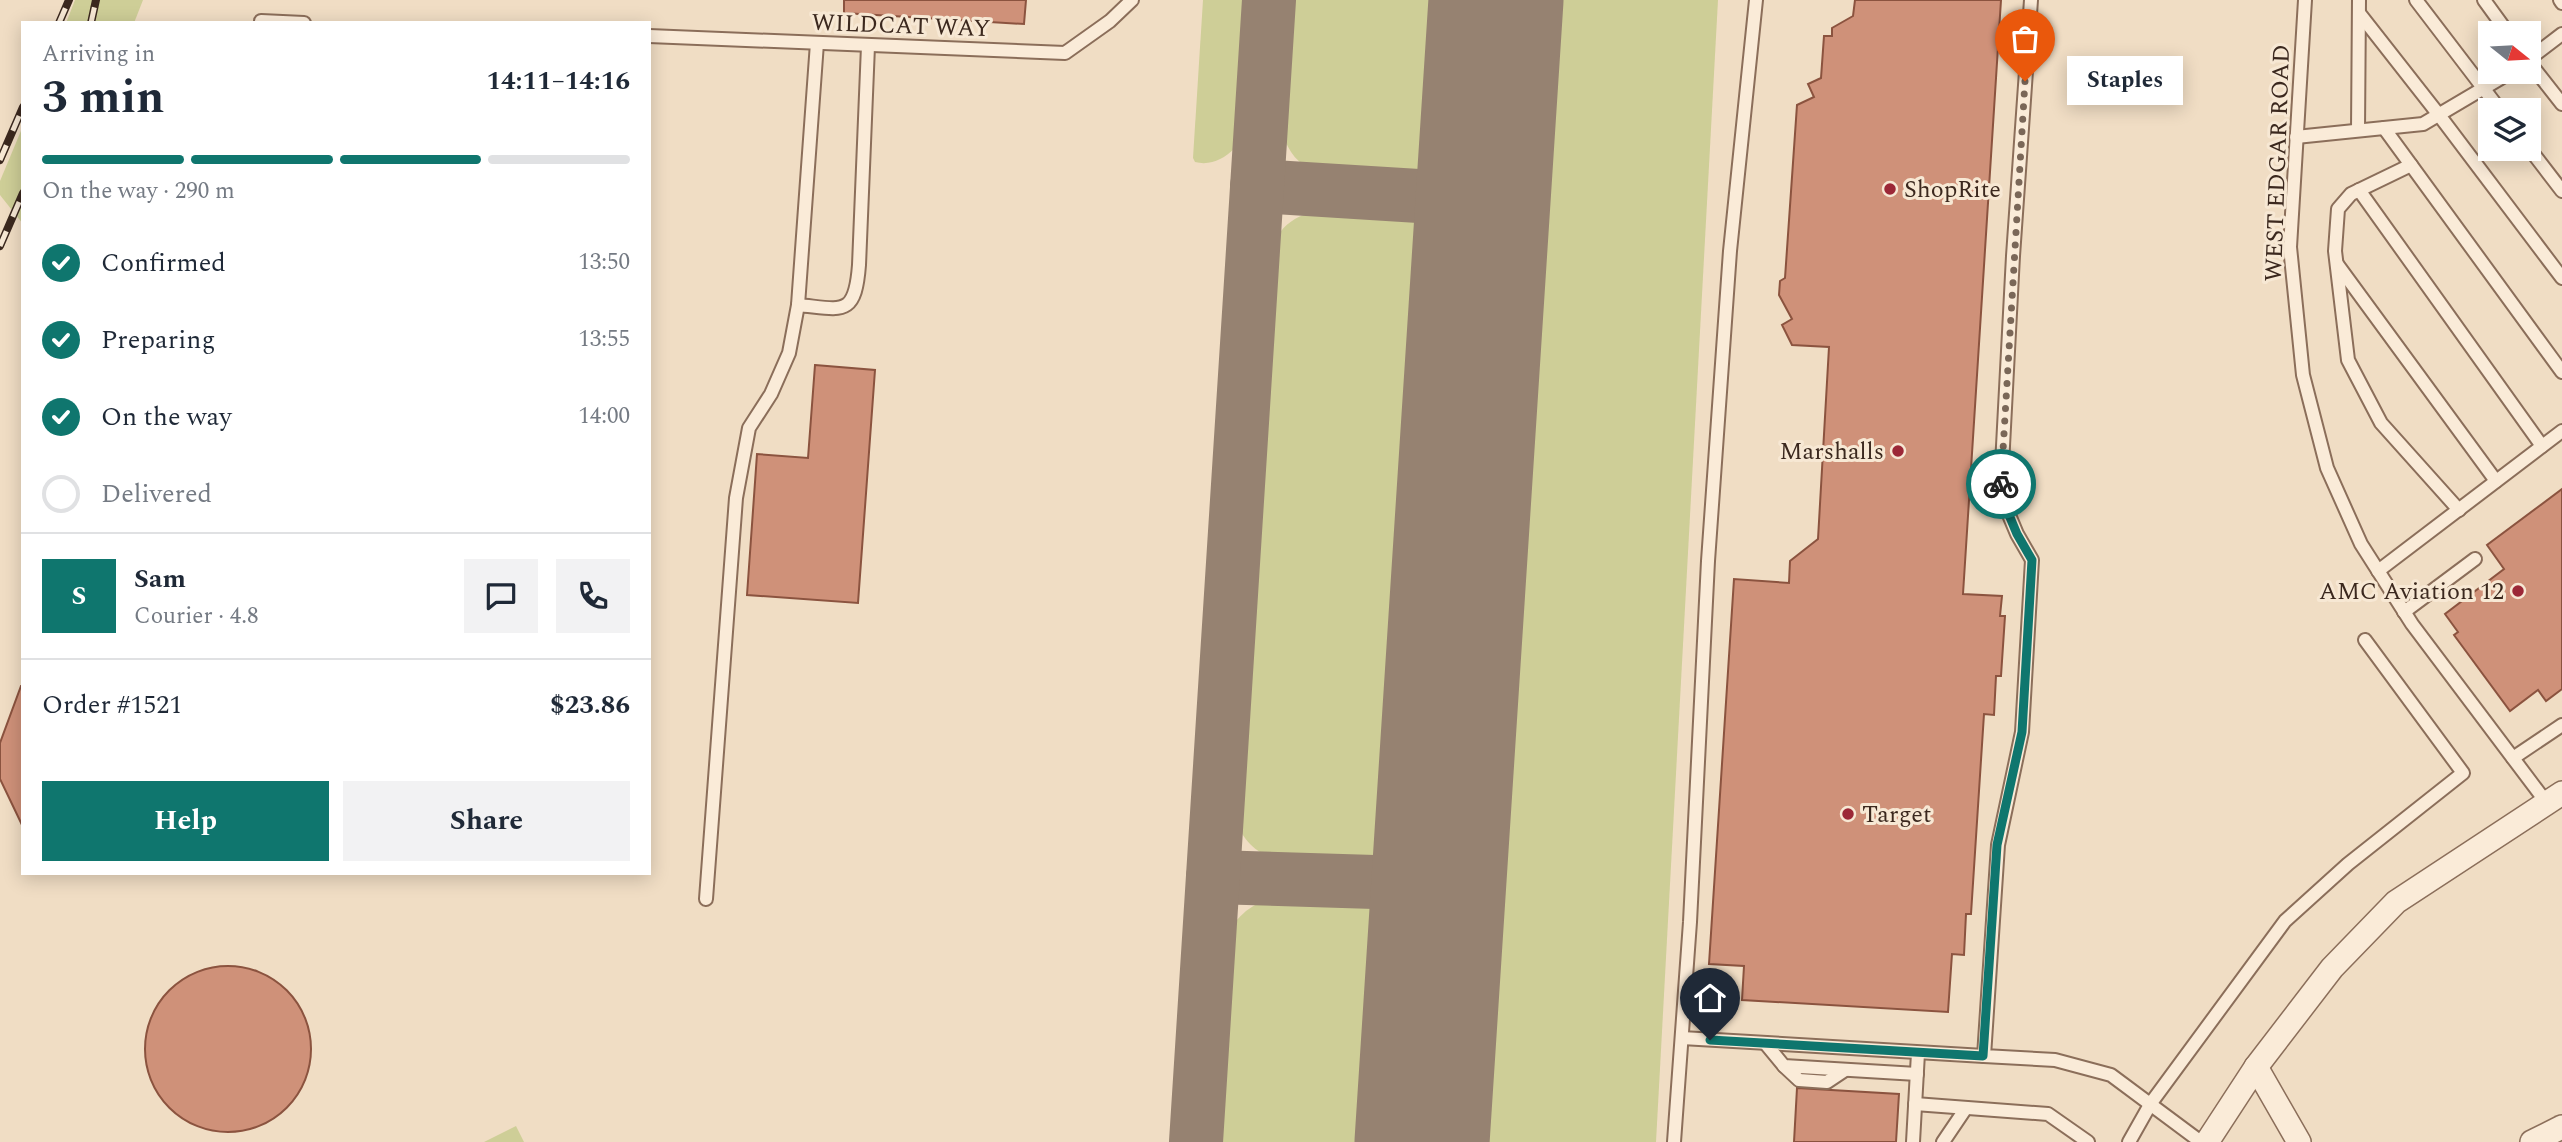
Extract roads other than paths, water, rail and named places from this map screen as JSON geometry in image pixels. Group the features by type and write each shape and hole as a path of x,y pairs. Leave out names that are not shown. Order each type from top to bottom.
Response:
{"street":[{"path":"2207,1142 2256,1067 2332,968 2396,902 2554,798"},
{"path":"2256,1067 2299,1142"},
{"path":"2532,1142 2562,1126"}],"lane":[{"name":"WILDCAT WAY","path":"651,36 1065,53 1110,21 1132,0"},
{"path":"1674,1142 1690,922 1708,562 1729,265 1756,0"},
{"path":"1983,1056 1997,845 2022,732 2032,560 2004,503 2001,484 2013,256 2031,0"},
{"name":"WEST EDGAR ROAD","path":"2305,0 2290,247 2303,375 2327,468 2361,544 2404,612 2513,758 2554,798"},
{"path":"2416,0 2491,98"},
{"path":"2484,0 2499,21"},
{"path":"2358,130 2359,7"},
{"path":"2359,7 2562,278"},
{"path":"2541,51 2562,34"},
{"path":"706,899 736,498 749,428 771,394 789,353 798,305 817,43"},
{"path":"798,305 839,309 848,306 854,296 859,265 868,46"},
{"path":"2541,76 2562,104"},
{"path":"2296,137 2423,124 2492,84"},
{"path":"2384,128 2562,372"},
{"path":"2539,161 2562,191"},
{"path":"2411,165 2351,194 2338,209 2335,251 2348,360 2381,423 2459,510"},
{"path":"2359,190 2542,446"},
{"path":"2336,264 2496,481"},
{"path":"2378,571 2562,431"},
{"path":"2404,612 2475,559"},
{"path":"2129,1142 2151,1103 2285,921 2348,864 2463,772 2365,639"},
{"path":"2513,758 2562,724"},
{"path":"1682,1038 2055,1060 2111,1075 2201,1142"},
{"path":"1765,1043 1784,1066 1917,1074"},
{"path":"1913,1142 1918,1053"},
{"path":"1915,1104 2048,1114 2088,1142"},
{"path":"1943,1142 1966,1108"}],"railway":[{"path":"60,21 69,0"},
{"path":"91,21 96,0"},
{"path":"0,160 21,112"},
{"path":"0,246 21,198"}],"place":[{"name":"Staples","path":"2025,81"},
{"name":"ShopRite","path":"1890,189"},
{"name":"Marshalls","path":"1898,451"},
{"name":"AMC Aviation 12","path":"2518,591"},
{"name":"Target","path":"1848,814"}]}
